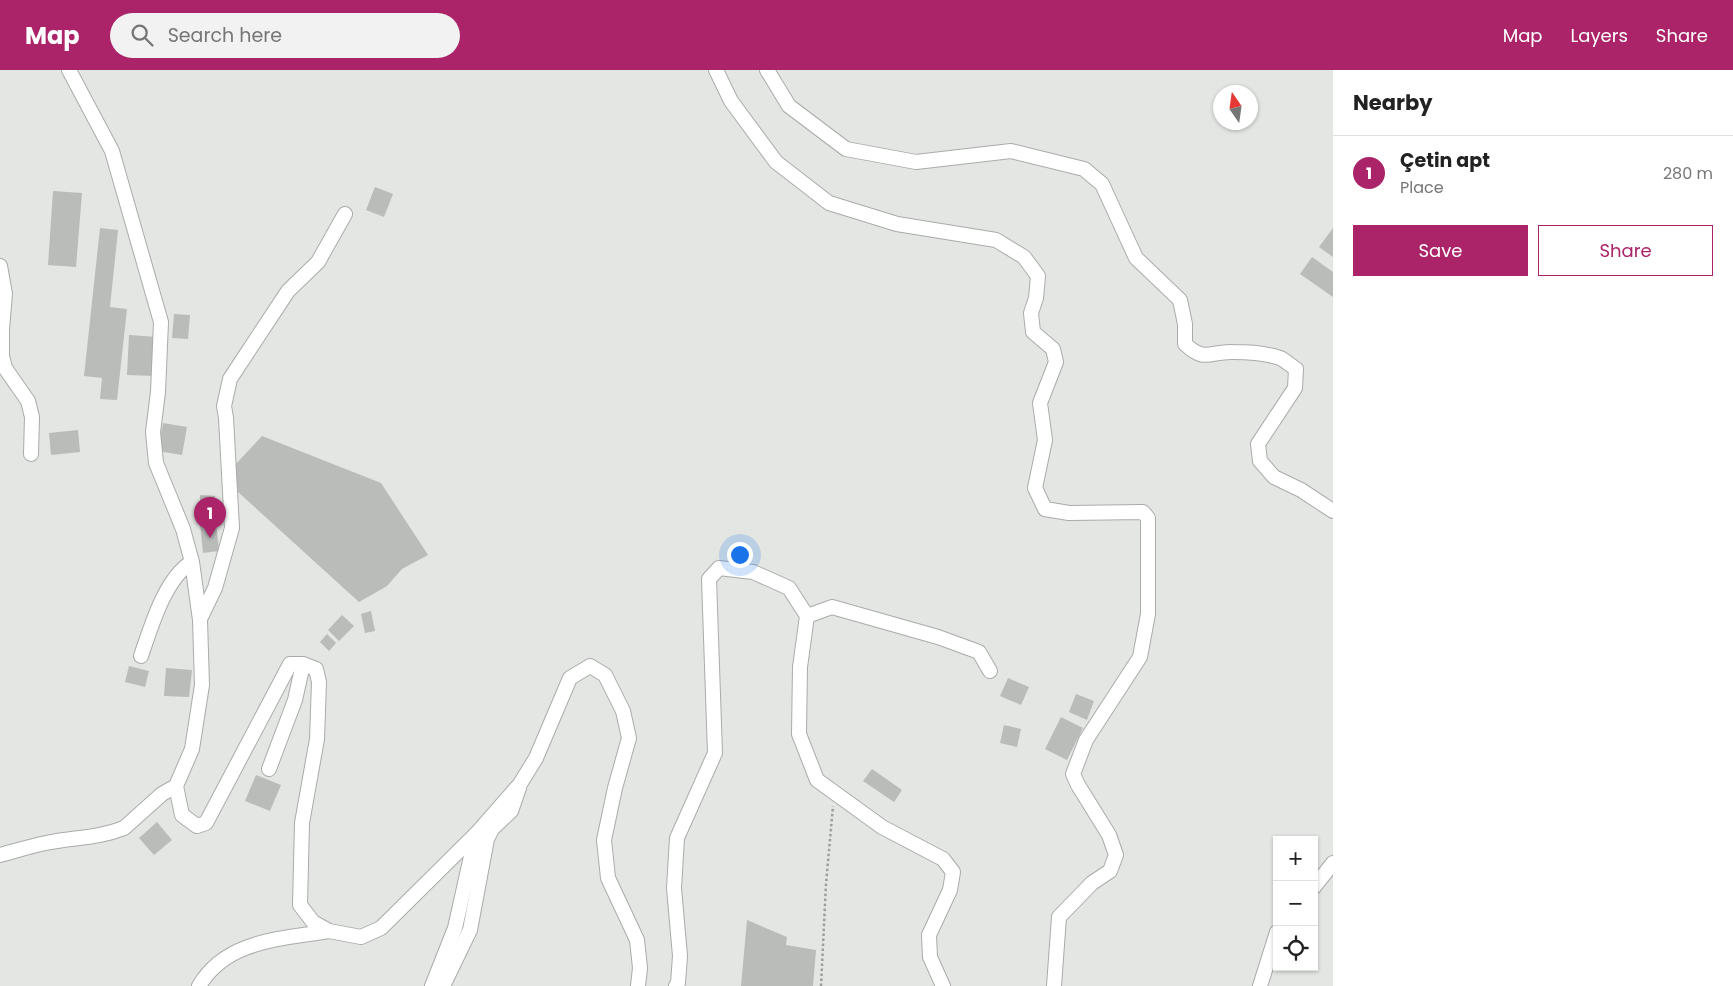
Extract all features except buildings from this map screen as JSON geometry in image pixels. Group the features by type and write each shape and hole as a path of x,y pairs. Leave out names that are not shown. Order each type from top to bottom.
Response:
{"street":[{"path":"70,70 112,151 161,322 158,392 153,432 156,463 183,529 192,562 200,620 202,685 192,749 176,786 182,815 196,826 206,824 290,664 303,664 316,669 319,682 317,739 302,823 300,905 313,922 329,931 361,937 380,928 476,834 520,784 536,758 570,678 590,666 605,675 623,712 629,738 615,788 604,840 608,878 637,940 640,968 638,986"},
{"path":"716,70 731,101 776,162 830,203 897,224 996,240 1024,256 1038,276 1036,298 1031,313 1033,332 1053,349 1056,362 1040,404 1045,440 1035,488 1045,509 1070,513 1143,512 1148,518 1148,614 1140,657 1086,740 1073,774 1109,835 1116,855 1110,871 1092,883 1059,917 1054,986"},
{"path":"767,70 790,106 846,149 916,162 1011,151 1084,169 1102,184 1136,258 1180,300 1185,324 1185,344 1196,354 1209,355 1231,351 1281,358 1296,369 1295,388 1258,444 1260,460 1274,478 1301,490 1333,511"},
{"path":"200,620 215,588 232,528 224,406 230,379 288,291 318,262 344,214"},
{"path":"0,266 5,294 2,356 5,368 28,402 32,417 31,454"},
{"path":"141,656 158,607 183,568 192,562"},
{"path":"676,986 678,983 680,956 674,888 677,838 715,752 709,580 719,568 752,572 789,588 808,616 800,667 799,734 817,780 882,826 943,859 953,872 950,890 929,935 930,957 944,986"},
{"path":"808,616 832,607 938,637 978,652 990,672"},
{"path":"268,769 295,700 303,664"},
{"path":"443,986 470,930 487,839 492,829 511,811 520,784"},
{"path":"0,855 47,843 93,837 124,828 162,794 176,786"},
{"path":"432,986 455,928 476,834"},
{"path":"1318,882 1333,863"},
{"path":"199,986 205,976 226,956 246,947 277,939 329,931"},
{"path":"1260,986 1273,945"}],"path":[{"path":"821,986 826,884 834,792"}],"place":[{"name":"Çetin apt","path":"210,538"}]}
